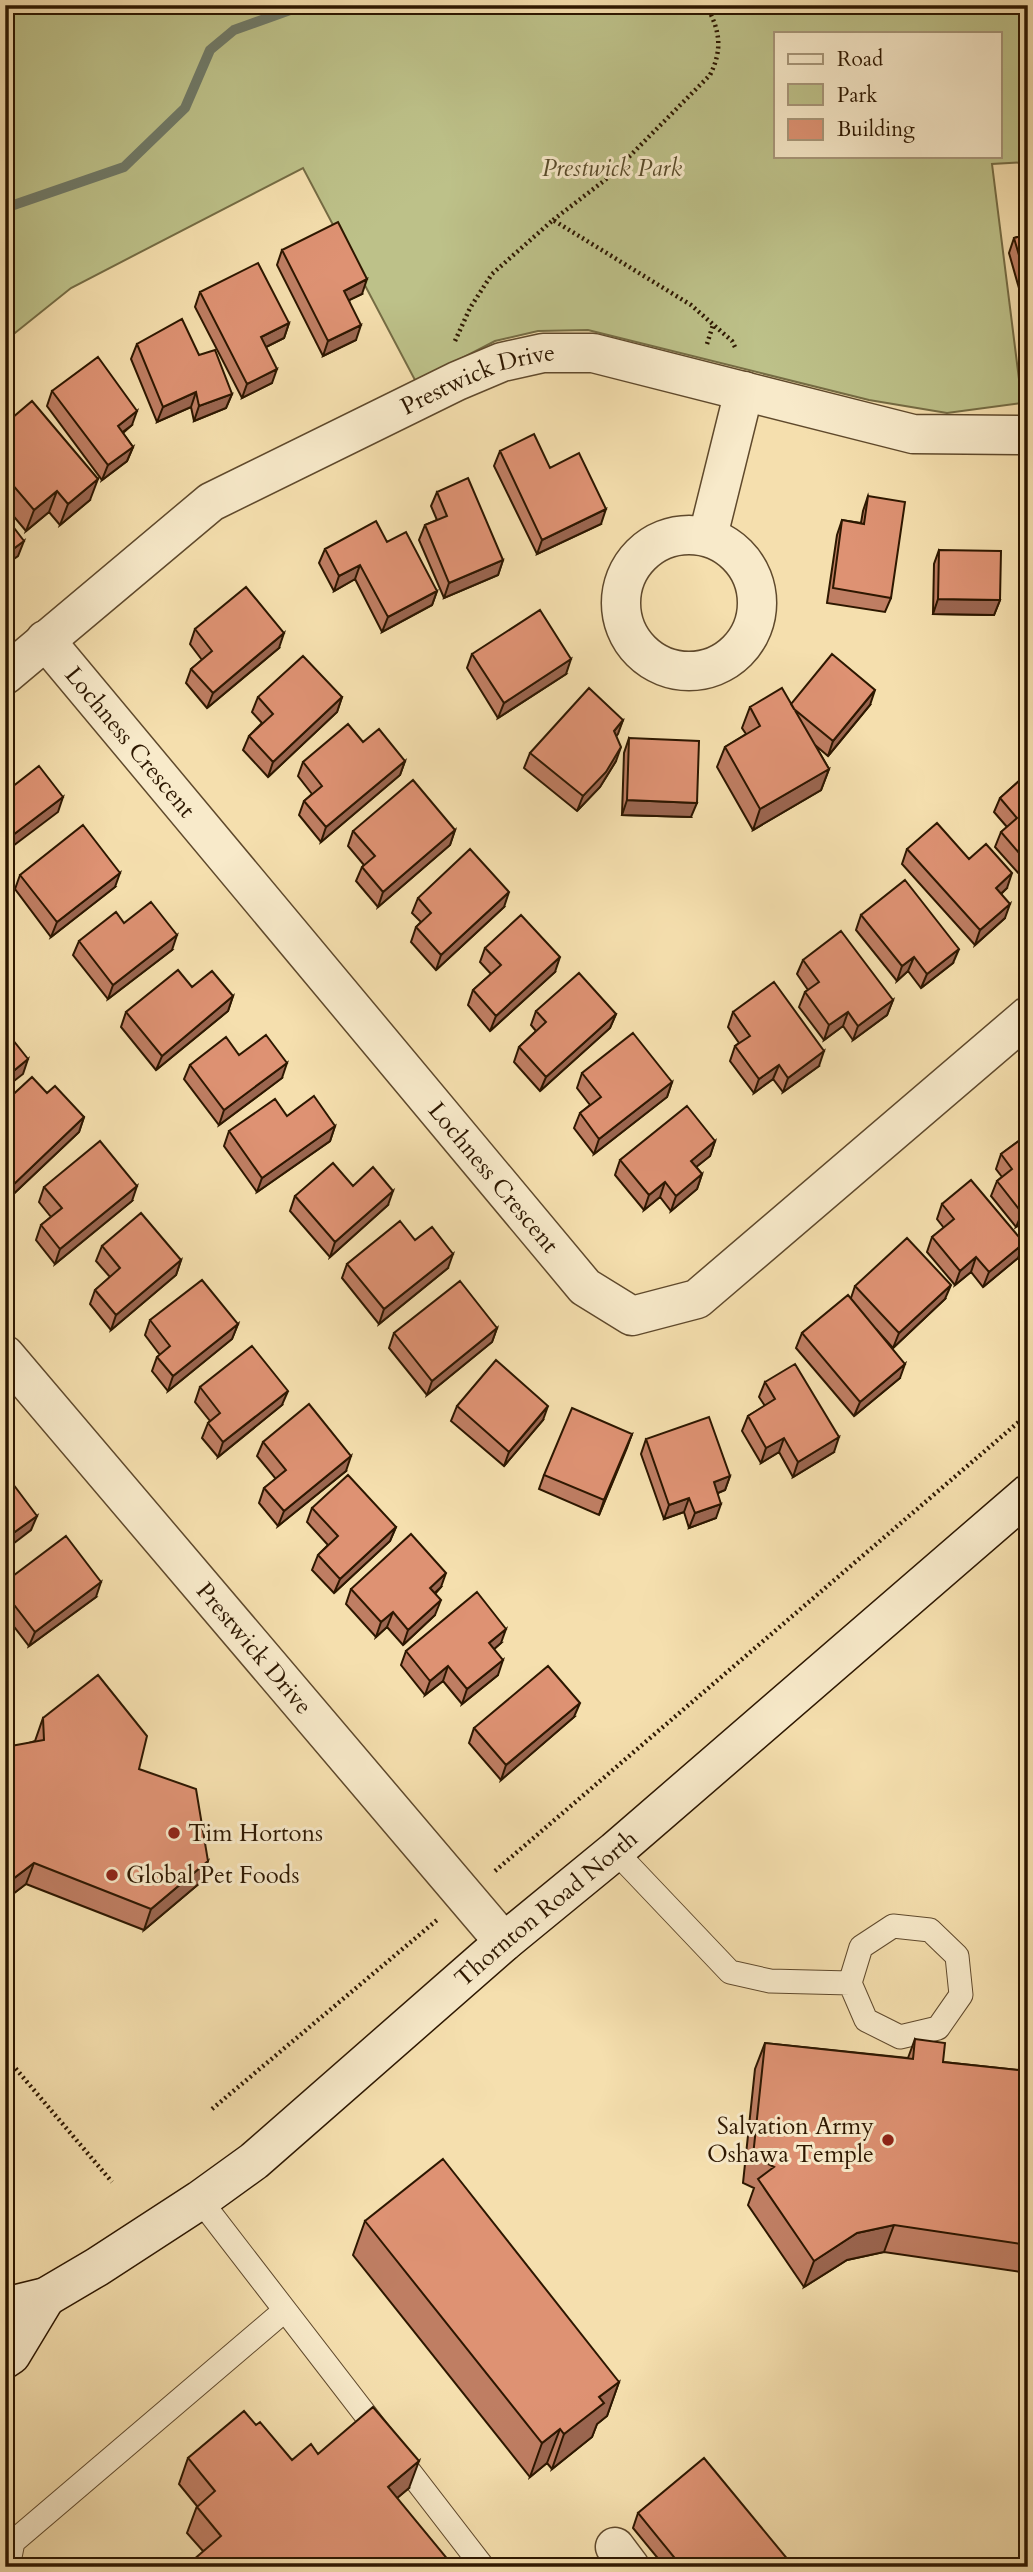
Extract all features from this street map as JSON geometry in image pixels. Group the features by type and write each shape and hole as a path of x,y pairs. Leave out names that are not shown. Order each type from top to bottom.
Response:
{"street":[{"name":"Prestwick Drive","path":"5,675 211,502 502,362 543,353 593,353 913,433 1028,435"},
{"path":"708,537 744,391"},
{"name":"Lochness Crescent","path":"45,640 585,1287 632,1316 696,1300 1028,1016"},
{"name":"Prestwick Drive","path":"5,1355 196,1576 504,1942"},
{"name":"Thornton Road North","path":"5,2307 46,2297 200,2200 254,2161 504,1942 615,1851 1028,1494"},
{"name":"Thornton Road North","path":"5,2359 11,2355 46,2297"}],"lane":[{"path":"615,1851 730,1972 770,1981 850,1983"},
{"path":"893,1926 930,1930 957,1956 961,1995 938,2028 900,2037 866,2020 850,1983 861,1948 893,1926"},
{"path":"200,2200 483,2567"},
{"path":"8,2567 13,2542 284,2311"}],"path":[{"path":"457,382 454,344 470,308 492,274 553,220 609,177 710,75 719,58 718,36 706,5"},
{"path":"553,220 691,305 732,341 740,359 744,391"},
{"path":"704,353 713,325"},
{"path":"491,1875 1028,1414"},
{"path":"212,2109 436,1921"},
{"path":"5,2056 112,2182"}],"green space":[{"name":"Prestwick Park","path":"5,5 1028,5 1028,162 992,164 1022,403 947,413 869,400 588,330 538,331 495,341 416,382 303,168 71,288 5,341"}],"building":[{"path":"338,222 367,279 344,291 361,325 328,341 282,250"},
{"path":"1028,234 1028,286 1014,238"},
{"path":"258,263 289,323 261,337 277,369 247,384 200,292"},
{"path":"182,319 199,355 215,350 232,394 199,406 196,392 163,407 137,344"},
{"path":"98,357 137,411 118,426 133,447 108,465 52,391"},
{"path":"32,401 98,479 68,504 57,491 34,510 5,476 5,424"},
{"path":"534,434 550,468 579,453 606,509 542,540 500,451"},
{"path":"468,478 503,560 449,583 425,525 447,516 437,492"},
{"path":"868,496 905,502 891,598 833,588 842,520 864,524"},
{"path":"5,516 24,541 5,555"},
{"path":"376,521 387,542 406,532 437,591 388,617 360,565 339,576 325,549"},
{"path":"939,550 1001,551 1000,600 938,599"},
{"path":"246,587 284,633 213,693 191,669 212,651 195,629"},
{"path":"540,610 571,659 504,703 472,654"},
{"path":"832,654 875,690 833,741 791,704"},
{"path":"303,656 342,697 273,762 249,736 273,714 258,697"},
{"path":"589,688 623,720 614,731 621,747 606,772 583,796 530,753"},
{"path":"782,688 829,769 760,809 725,747 760,726 750,707"},
{"path":"348,724 363,742 379,729 405,761 326,827 304,801 322,786 303,762"},
{"path":"629,738 699,741 697,803 627,800"},
{"path":"39,766 63,797 5,841 5,777 12,787"},
{"path":"1028,773 1026,861 1001,832 1017,818 1000,798"},
{"path":"413,780 455,830 383,892 362,867 375,856 353,831"},
{"path":"937,823 969,859 986,844 1012,873 996,888 1010,904 980,930 907,849"},
{"path":"83,825 120,873 57,922 20,875"},
{"path":"470,849 509,892 441,955 416,927 431,913 418,898"},
{"path":"905,880 959,949 927,974 914,957 902,966 861,915"},
{"path":"151,902 177,935 113,985 79,941 116,912 124,923"},
{"path":"521,915 560,957 496,1016 473,990 501,965 485,948"},
{"path":"841,931 893,1000 858,1026 848,1012 829,1025 805,992 819,982 803,960"},
{"path":"178,970 192,987 212,971 233,996 162,1056 126,1012"},
{"path":"579,973 616,1014 546,1077 519,1047 546,1022 536,1011"},
{"path":"774,982 824,1051 788,1078 779,1065 759,1079 735,1046 750,1036 733,1012"},
{"path":"5,1030 28,1059 5,1078"},
{"path":"633,1033 672,1082 599,1139 580,1113 601,1097 582,1073"},
{"path":"266,1035 287,1063 224,1110 190,1065 226,1037 239,1055"},
{"path":"32,1077 47,1093 55,1086 84,1117 12,1186 5,1180 5,1143 8,1140 5,1137 5,1102"},
{"path":"314,1096 335,1126 262,1178 229,1131 275,1099 287,1116"},
{"path":"687,1106 715,1141 691,1161 702,1174 676,1196 665,1182 649,1195 620,1160"},
{"path":"1028,1134 1028,1208 1022,1213 997,1181 1012,1169 1001,1154"},
{"path":"100,1141 137,1186 60,1249 41,1225 62,1208 44,1187"},
{"path":"333,1163 353,1186 373,1167 393,1191 335,1242 295,1196"},
{"path":"971,1180 1024,1243 989,1272 976,1257 960,1271 932,1237 954,1219 942,1204"},
{"path":"141,1213 181,1260 116,1315 95,1290 120,1268 102,1246"},
{"path":"400,1221 415,1240 432,1227 453,1254 384,1309 347,1264"},
{"path":"907,1238 951,1285 899,1333 855,1286"},
{"path":"202,1280 238,1324 173,1376 157,1357 170,1346 150,1320"},
{"path":"460,1281 497,1328 432,1381 394,1333"},
{"path":"848,1295 905,1364 860,1402 802,1333"},
{"path":"252,1346 288,1391 223,1442 208,1423 220,1413 200,1387"},
{"path":"496,1360 548,1406 509,1452 457,1406"},
{"path":"795,1364 839,1437 798,1462 784,1438 766,1448 748,1416 775,1399 765,1382"},
{"path":"309,1404 351,1456 284,1511 264,1488 286,1470 263,1442"},
{"path":"572,1408 632,1434 604,1500 544,1475"},
{"path":"709,1417 730,1476 714,1482 721,1504 695,1513 689,1498 669,1505 646,1439"},
{"path":"348,1475 396,1527 340,1579 318,1555 338,1536 312,1508"},
{"path":"13,1484 37,1516 5,1539 5,1490"},
{"path":"411,1534 446,1573 430,1588 441,1600 408,1630 393,1612 381,1622 351,1589"},
{"path":"66,1536 101,1582 35,1632 5,1593 5,1582"},
{"path":"477,1592 506,1629 489,1643 503,1660 467,1689 448,1666 430,1681 406,1651"},
{"path":"548,1666 580,1703 506,1765 474,1728"},
{"path":"98,1675 147,1736 139,1769 196,1789 208,1861 151,1909 34,1863 5,1885 5,1751 11,1746 44,1740 43,1718"},
{"name":"Salvation Army Oshawa Temple","path":"915,2039 945,2043 943,2062 1028,2071 1028,2245 894,2225 857,2233 814,2261 758,2179 774,2167 753,2156 765,2043 913,2059"},
{"path":"443,2159 619,2382 599,2397 604,2403 564,2434 560,2429 542,2443 365,2221"},
{"path":"373,2407 419,2461 388,2487 454,2567 185,2567 221,2536 197,2507 215,2491 188,2458 244,2411 256,2425 260,2422 292,2460 311,2444 318,2454"},
{"path":"704,2458 794,2567 682,2567 638,2513"}],"waterway":[{"path":"5,208 124,167 185,108 210,50 234,30 304,5"}],"place":[{"name":"Tim Hortons","path":"174,1833"},
{"name":"Global Pet Foods","path":"112,1875"},
{"name":"Salvation Army Oshawa Temple","path":"888,2140"}]}
